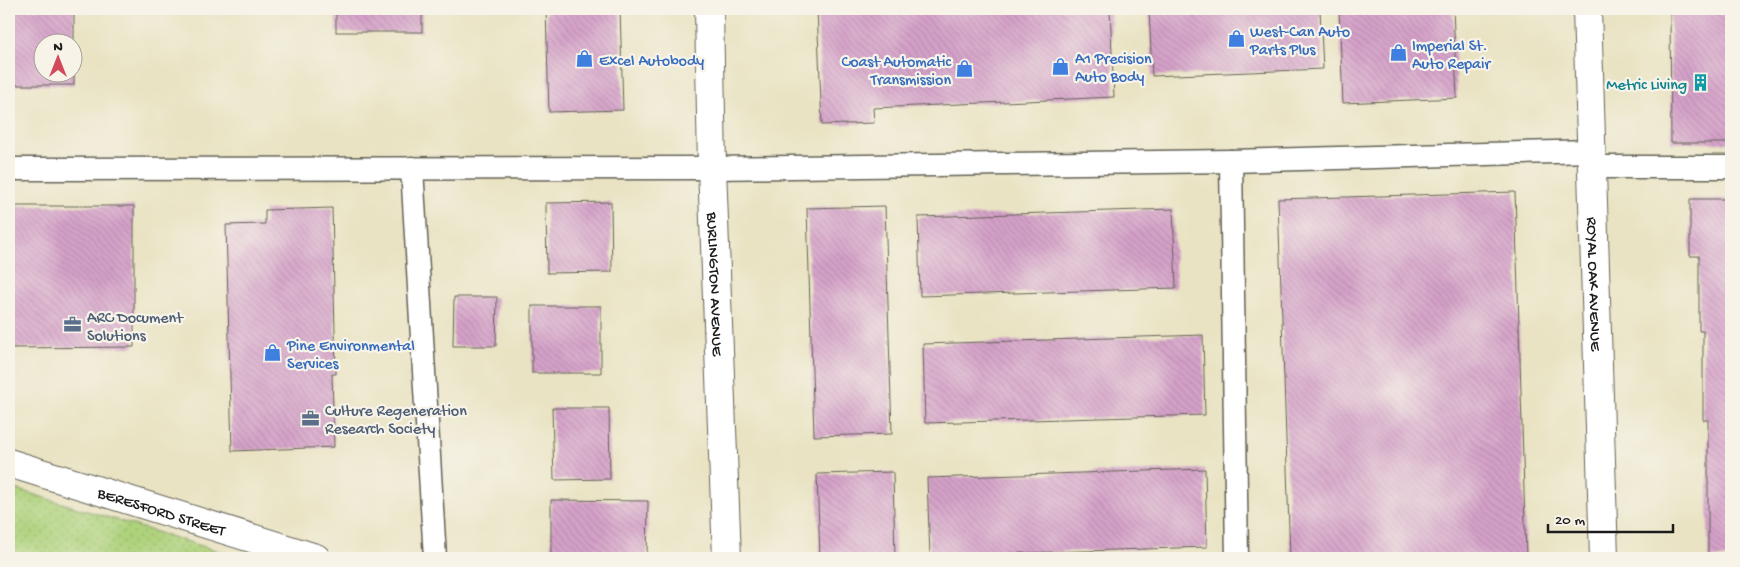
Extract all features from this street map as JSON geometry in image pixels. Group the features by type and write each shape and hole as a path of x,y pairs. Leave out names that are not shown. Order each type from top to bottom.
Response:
{"street":[{"name":"BURLINGTON AVENUE","path":"709,9 712,168 727,558"},
{"name":"ROYAL OAK AVENUE","path":"1587,9 1604,558"},
{"name":"BERESFORD STREET","path":"9,463 316,558"}],"lane":[{"path":"9,169 712,168 1231,161 1591,159 1731,167"},
{"path":"1231,161 1237,558"},
{"path":"412,168 435,558"}],"green space":[{"path":"9,487 241,558 9,558"}],"building":[{"path":"9,9 74,9 74,32 32,32 32,82 74,82 74,85 9,85"},
{"path":"336,9 422,9 422,32 336,32"},
{"name":"Excel Autobody","path":"546,9 620,9 623,110 549,112"},
{"path":"817,9 1110,9 1114,97 873,108 874,123 822,125"},
{"name":"West-Can Auto Parts Plus","path":"1149,9 1320,9 1323,69 1152,76"},
{"name":"Imperial St. Auto Repair","path":"1339,9 1453,9 1457,98 1343,103"},
{"name":"Metric Living","path":"1670,9 1731,9 1731,143 1671,143"},
{"path":"1515,192 1526,558 1290,558 1278,199"},
{"path":"1690,199 1731,199 1731,558 1708,558 1708,420 1703,420 1703,331 1699,331 1699,256 1690,256"},
{"path":"611,202 612,272 547,273 546,203"},
{"path":"9,206 134,206 134,347 9,348"},
{"path":"885,206 892,434 814,436 807,208"},
{"path":"332,208 336,374 332,374 334,447 232,451 226,225 265,224 265,210"},
{"path":"1173,209 1176,288 920,296 918,217"},
{"path":"454,297 497,297 496,346 453,346"},
{"path":"532,306 601,306 601,373 532,373"},
{"path":"1203,335 1205,415 925,423 923,344"},
{"path":"552,408 609,408 610,479 554,480"},
{"path":"1205,469 1207,547 930,556 927,478"},
{"path":"893,472 895,558 820,558 817,474"},
{"path":"551,500 648,501 647,558 551,558"}],"place":[{"name":"West-Can Auto Parts Plus","path":"1236,39"},
{"name":"Imperial St. Auto Repair","path":"1398,53"},
{"name":"Excel Autobody","path":"585,59"},
{"name":"A1 Precision Auto Body","path":"1061,66"},
{"name":"Coast Automatic Transmission","path":"965,69"},
{"name":"Metric Living","path":"1701,83"},
{"name":"ARC Document Solutions","path":"73,325"},
{"name":"Pine Environmental Services","path":"273,353"},
{"name":"Culture Regeneration Research Society","path":"311,418"}]}
